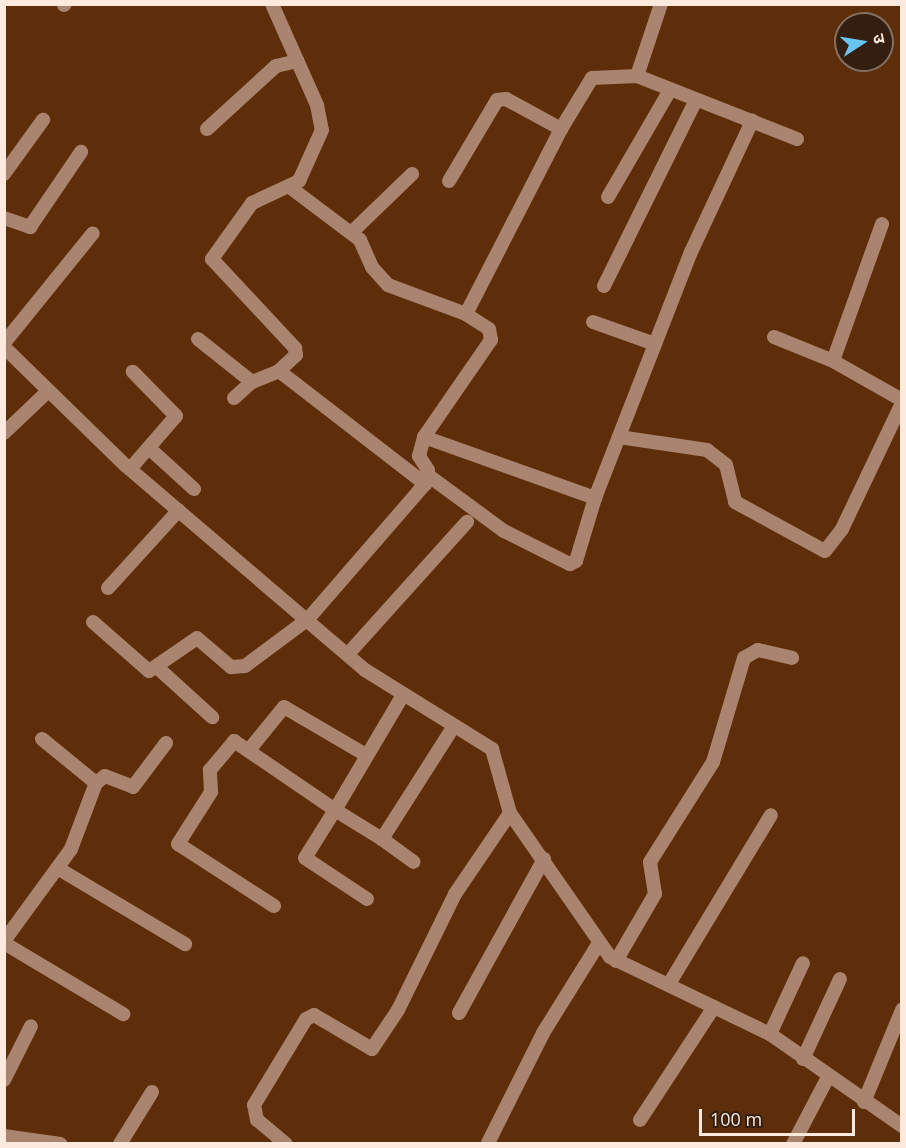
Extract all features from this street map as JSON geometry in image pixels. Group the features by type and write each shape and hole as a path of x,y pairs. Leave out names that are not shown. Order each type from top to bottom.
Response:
{"street":[{"path":"234,398 252,382 279,371 296,355 295,348 212,259 252,203 291,188 307,168 322,130 297,62 272,4"},
{"path":"637,76 661,4"},
{"path":"207,129 276,66 297,62"},
{"path":"466,314 561,129 592,78 637,76 797,139"},
{"path":"608,197 670,90"},
{"path":"449,181 501,98 561,129"},
{"path":"604,286 696,100"},
{"path":"4,174 43,120"},
{"path":"279,371 427,480 504,531 570,564 576,561 595,498 655,344 752,121"},
{"path":"4,218 30,227 81,152"},
{"path":"351,233 412,174"},
{"path":"291,188 351,233 388,285 466,314 489,329 491,340 424,437 420,456 427,480"},
{"path":"833,361 882,224"},
{"path":"93,233 4,345 47,392 130,469 348,654 403,696 454,726 496,755 496,780 510,813 544,859 599,943 616,961 669,984 770,1034 828,1077 902,1126"},
{"path":"593,322 655,344"},
{"path":"619,437 707,450 726,465 735,502 825,551 842,529 902,402 833,361 774,338"},
{"path":"198,339 252,382"},
{"path":"130,469 176,416 133,372"},
{"path":"4,434 47,392"},
{"path":"424,437 595,498"},
{"path":"149,448 194,489"},
{"path":"93,622 148,671 159,669 197,638 240,669 308,619 427,480"},
{"path":"108,588 179,510"},
{"path":"348,654 466,522"},
{"path":"616,961 655,894 650,862 710,770 744,657 758,651 792,658"},
{"path":"159,669 212,717"},
{"path":"367,899 305,861 403,696"},
{"path":"249,750 284,707 366,755"},
{"path":"382,839 454,726"},
{"path":"42,739 96,783"},
{"path":"274,906 178,844 211,792 210,770 226,744 234,741 414,862"},
{"path":"123,1014 4,942 59,869 96,783 105,776 133,788 166,743"},
{"path":"286,1143 257,1120 254,1105 306,1019 314,1016 372,1049 398,1011 455,894 510,813"},
{"path":"669,984 771,815"},
{"path":"459,1013 544,859"},
{"path":"59,869 185,944"},
{"path":"488,1143 543,1034 599,943"},
{"path":"770,1034 803,963"},
{"path":"803,1059 840,979"},
{"path":"640,1120 714,1007"},
{"path":"864,1102 902,1010"},
{"path":"4,1080 30,1026"},
{"path":"793,1143 828,1077"},
{"path":"120,1143 152,1092"},
{"path":"4,1136 60,1143"}]}
